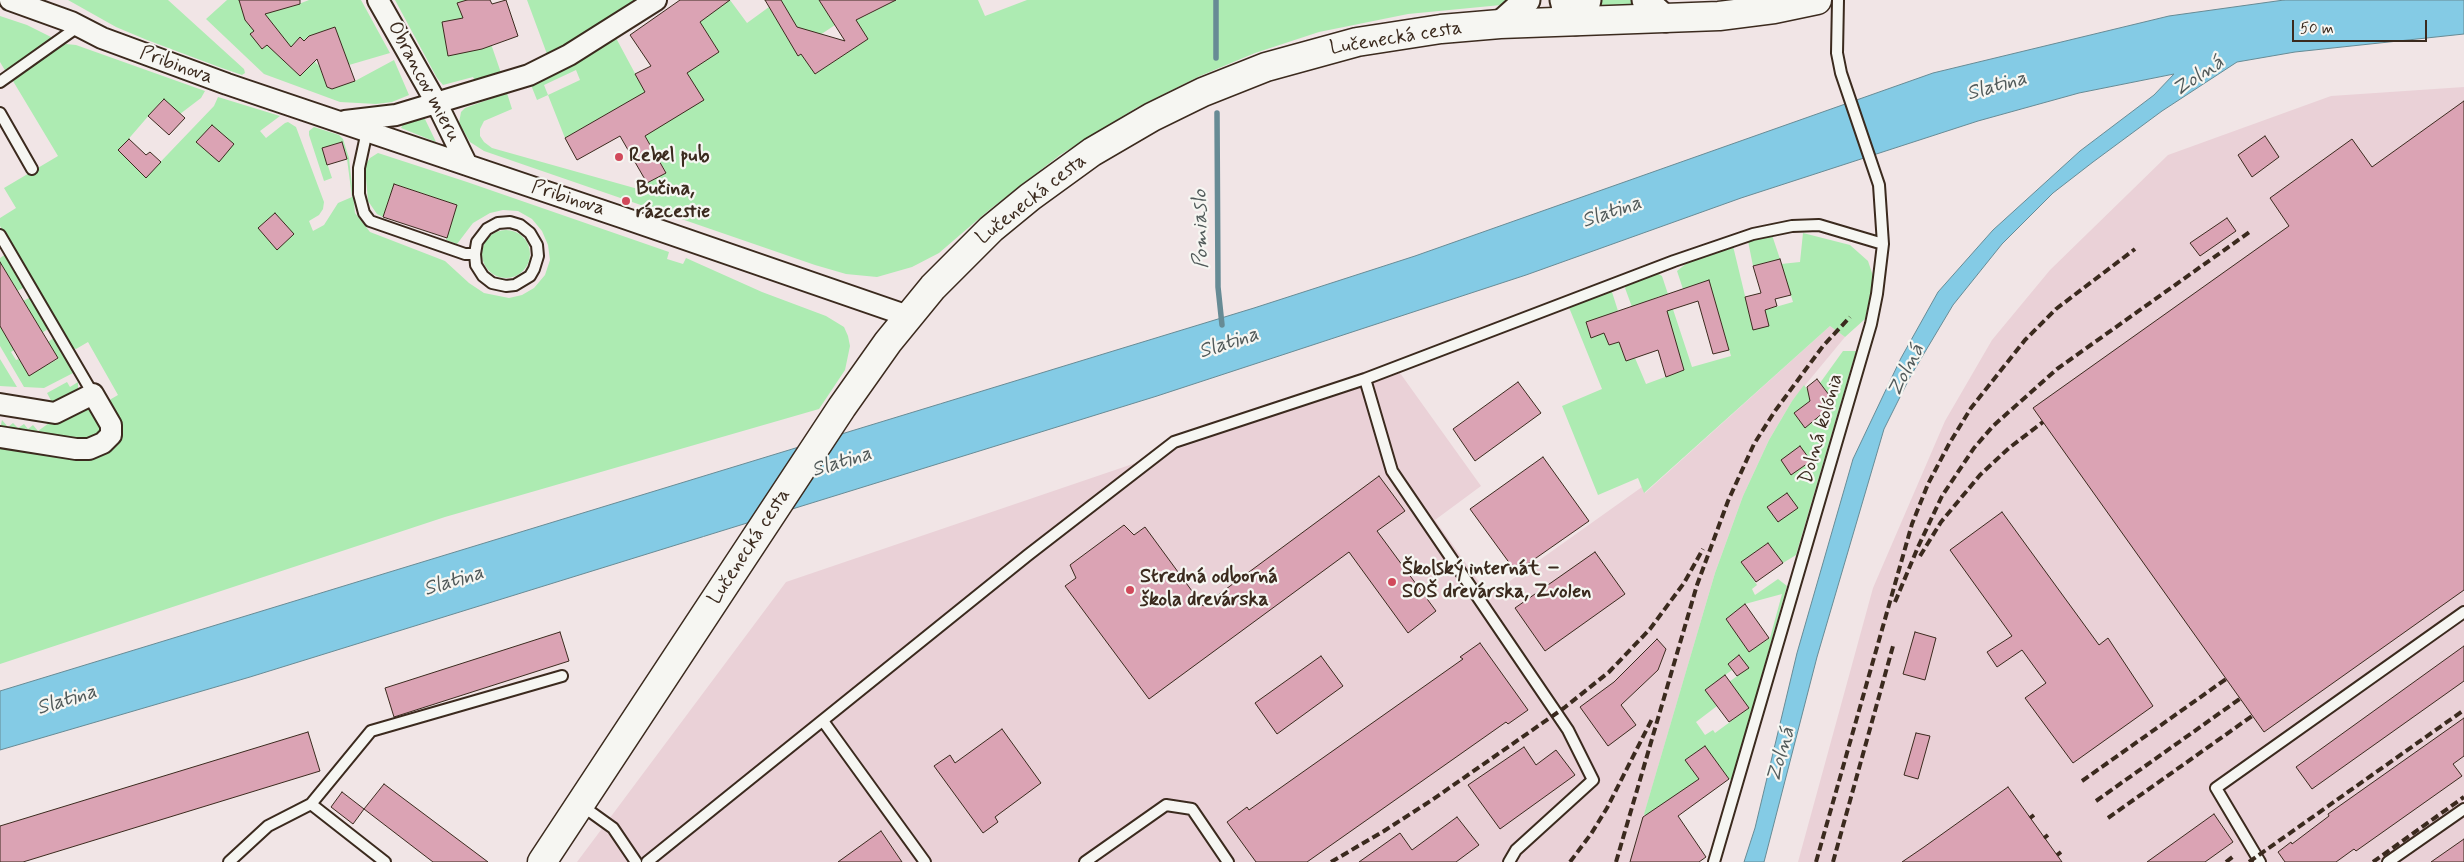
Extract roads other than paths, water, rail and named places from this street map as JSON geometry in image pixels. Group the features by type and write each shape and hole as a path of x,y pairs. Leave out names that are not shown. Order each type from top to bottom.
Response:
{"main road":[{"name":"Lučenecká cesta","path":"542,862 842,407 908,316 991,228 1092,152 1177,104 1266,67 1312,53 1405,34 1500,24 1576,7 1666,19 1774,9 1816,0"}],"street":[{"name":"Pribinova","path":"10,0 75,24 102,38 164,62 908,316"},
{"name":"Pribinova","path":"42,0 75,24"},
{"name":"Obrancov mieru","path":"378,0 437,104 467,165"},
{"name":"Pribinova","path":"340,122 396,115 529,75 552,64 625,21 656,0"},
{"path":"1500,24 1527,0"},
{"path":"1645,0 1666,19"},
{"path":"0,404 55,413 93,394 111,425 111,435 103,443 89,448 76,449 0,437"}],"lane":[{"name":"Dolná kolónia","path":"1714,862 1871,324 1883,244 1879,185 1841,73 1837,53 1838,0"},
{"path":"0,82 75,24"},
{"path":"0,114 32,169"},
{"path":"367,131 359,168 359,194 367,218 377,224 466,254 474,254"},
{"path":"510,222 520,225 530,233 537,245 538,256 530,276 515,285 506,286 492,283 483,276 476,265 474,254 482,233 492,226 510,222"},
{"path":"647,862 1028,555 1174,442 1365,379 1674,261 1753,234 1792,226 1819,225 1883,244"},
{"path":"0,235 93,394"},
{"path":"1365,379 1392,471 1568,730 1593,780 1516,850 1509,862"},
{"path":"2260,862 2216,788 2464,612"},
{"path":"229,862 268,826 311,804 370,732 562,676"},
{"path":"822,721 925,862"},
{"path":"311,804 385,862"},
{"path":"580,804 613,828 636,862"},
{"path":"1085,862 1166,805 1192,809 1228,862"},
{"path":"2388,862 2464,809"}],"water":[{"path":"2284,0 2464,0 2464,34 2295,52 2237,62 2162,111 2093,162 2053,193 2002,244 1953,305 1910,377 1884,429 1817,657 1764,862 1744,862 1755,828 1797,653 1853,459 1901,358 1938,292 1993,230 2080,151 2154,95 2174,74 2079,93 1978,121 1741,198 1526,275 1157,396 250,677 0,750 0,691 1254,308 1415,256 1933,73 2169,16"}],"waterway":[{"name":"Pomiaslo","path":"1216,0 1216,58"},
{"name":"Pomiaslo","path":"1217,113 1218,287 1222,325"}],"railway":[{"path":"1895,602 1942,496 1974,448 1993,426 2057,369 2251,231"},
{"path":"1816,862 1912,524 1928,484 1971,408 2025,340 2056,309 2135,249"},
{"path":"1616,862 1697,585 1728,501 1754,444 1775,411 1823,346 1850,317"},
{"path":"1920,556 1941,522 1980,475 2009,448 2043,422"},
{"path":"1331,862 1432,800 1564,708 1609,672 1650,629 1684,583 1703,549"},
{"path":"1833,862 1893,646"},
{"path":"2082,781 2226,679"},
{"path":"2096,801 2241,698"},
{"path":"2249,862 2464,710"},
{"path":"2108,818 2252,716"},
{"path":"1570,862 1607,808 1653,717"},
{"path":"2373,862 2464,797"},
{"path":"2030,818 2034,815"},
{"path":"2044,838 2048,835"},
{"path":"2057,855 2061,852"},
{"path":"2226,862 2235,855"}],"place":[{"name":"Rebel pub","path":"619,157"},
{"name":"Bučina, rázcestie","path":"626,201"},
{"name":"Školský internát – SOŠ drevárska, Zvolen","path":"1392,582"},
{"name":"Stredná odborná škola drevárska","path":"1130,590"}],"water label":[{"name":"Zolná","path":"2199,77"},
{"name":"Slatina","path":"1997,87"},
{"name":"Slatina","path":"1612,213"},
{"name":"Slatina","path":"1229,344"},
{"name":"Zolná","path":"1907,371"},
{"name":"Slatina","path":"842,463"},
{"name":"Slatina","path":"454,582"},
{"name":"Slatina","path":"67,701"},
{"name":"Zolná","path":"1782,755"}]}
